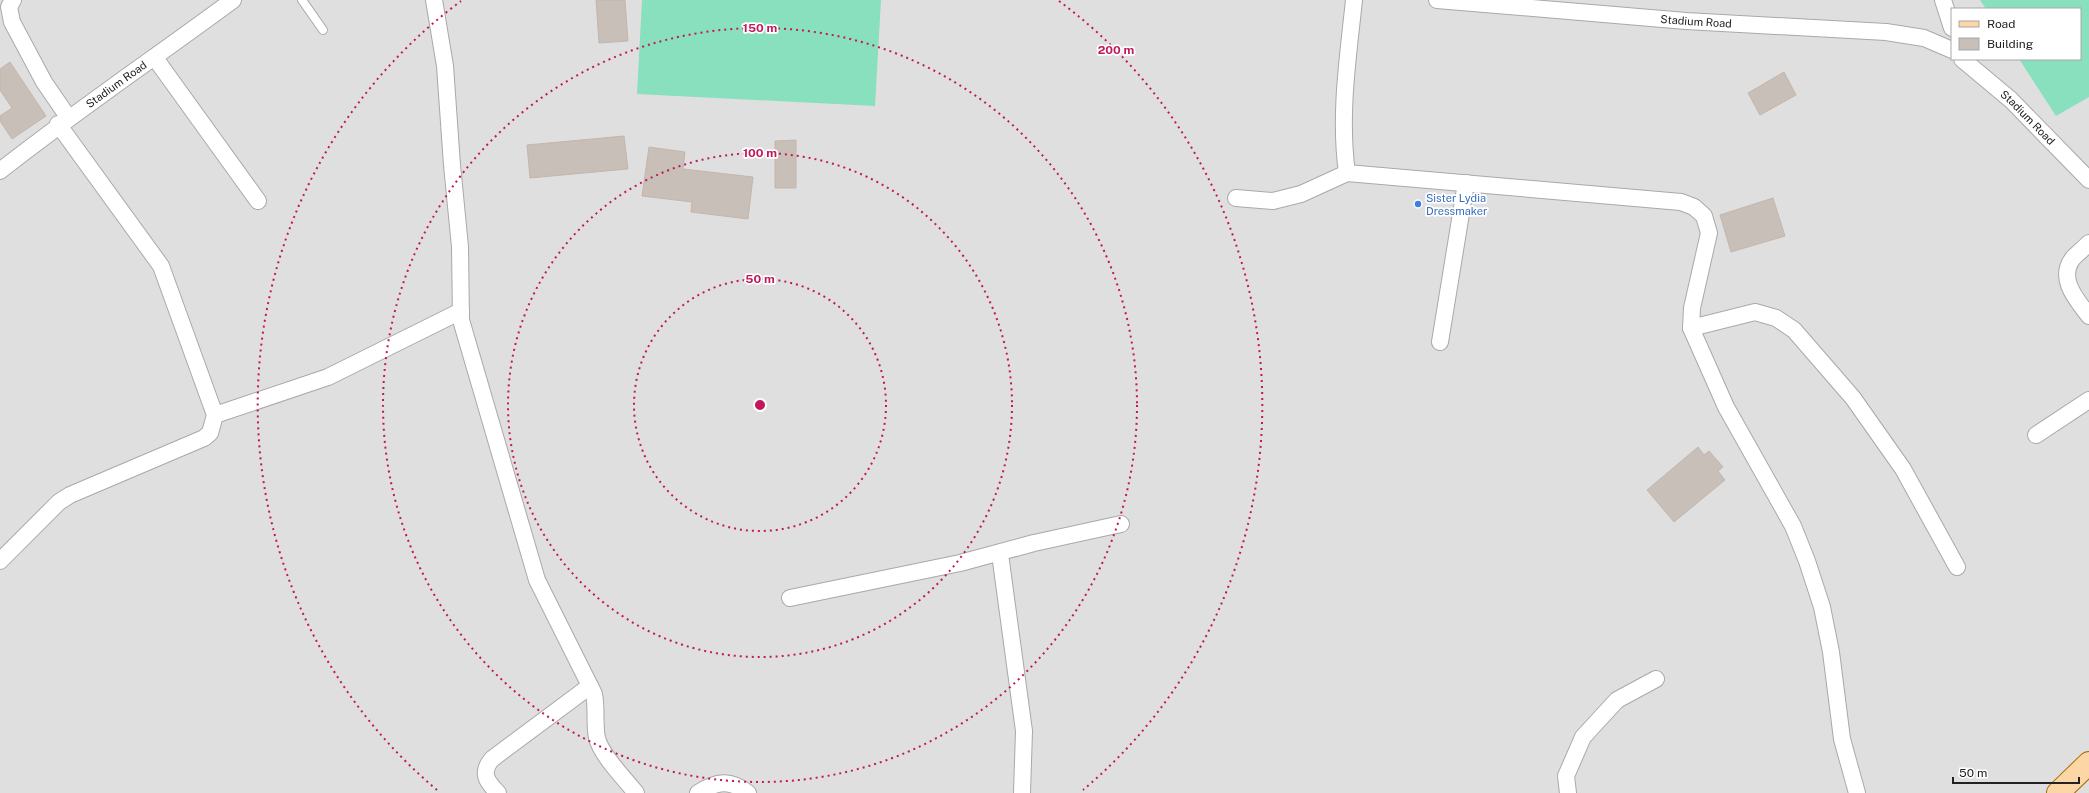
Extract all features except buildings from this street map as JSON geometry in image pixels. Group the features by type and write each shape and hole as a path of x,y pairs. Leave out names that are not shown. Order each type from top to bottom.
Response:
{"main road":[{"path":"2058,793 2089,763"}],"street":[{"path":"0,561 59,502 70,495 204,438 210,433 215,415 161,266 63,121 12,22 9,7 13,0"},
{"name":"Stadium Road","path":"0,170 63,121 155,58 233,0"},
{"path":"434,0 445,66 460,247 461,320 537,580 590,686 596,704 597,738 602,750 636,793"},
{"path":"1347,173 1343,145 1344,96 1354,0"},
{"name":"Stadium Road","path":"1437,0 1686,21 1886,32 1924,38 1951,50"},
{"path":"1943,0 1951,25"},
{"path":"155,58 258,201"},
{"name":"Stadium Road","path":"1963,60 2011,100 2089,180"},
{"path":"1236,198 1273,201 1301,194 1347,173 1681,202 1694,207 1704,216 1709,233 1692,308 1691,328 1726,407 1792,526 1807,561 1822,607 1831,652 1842,739 1857,793"},
{"path":"1440,342 1466,183"},
{"path":"2089,243 2072,259 2068,273 2069,289 2089,316"},
{"path":"215,415 328,377 461,311"},
{"path":"1691,328 1755,312 1776,318 1794,330 1854,398 1903,469 1957,567"},
{"path":"2036,435 2089,400"},
{"path":"790,598 1000,554 1034,543 1121,524"},
{"path":"1000,554 1024,731 1022,793"},
{"path":"1568,793 1566,776 1583,737 1617,700 1656,679"},
{"path":"498,793 486,780 484,772 492,759 590,686"},
{"path":"698,793 712,784 736,784 748,793"}],"lane":[{"path":"302,0 323,30"}],"shaded area":[{"path":"0,0 2089,0 2089,793 0,793"}],"green space":[{"path":"642,0 881,0 875,106 637,94"},
{"path":"1980,0 2089,0 2089,97 2056,116 2020,60 2081,60 2081,8 1985,8"}],"place":[{"name":"Sister Lydia Dressmaker","path":"1418,204"}]}
